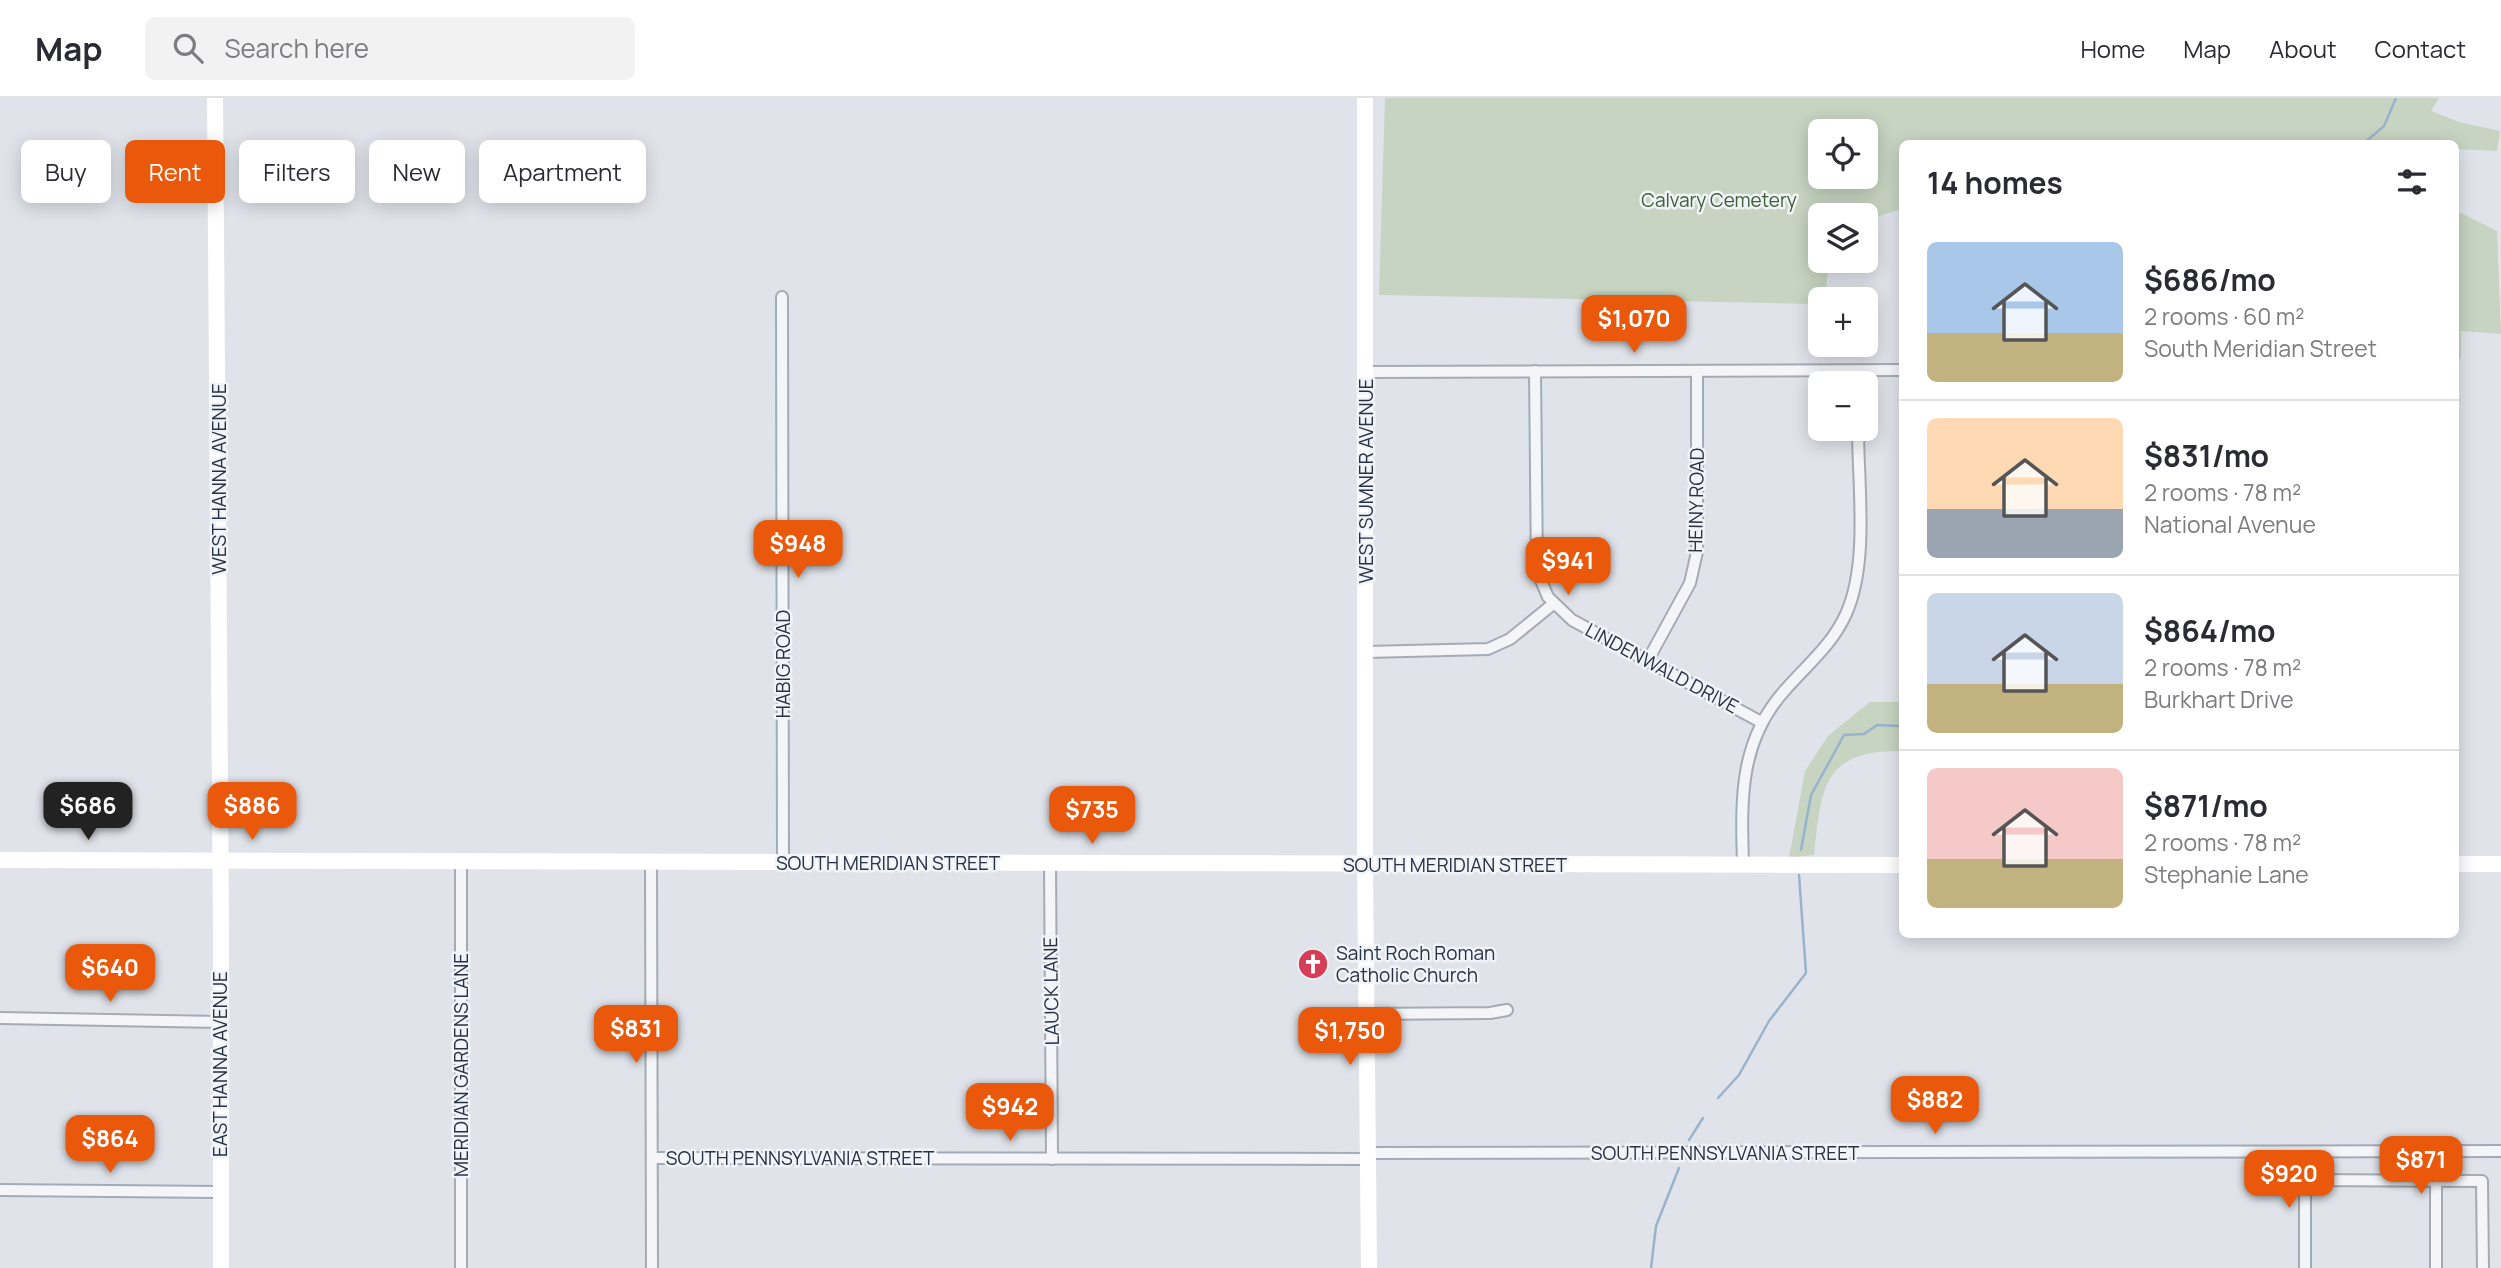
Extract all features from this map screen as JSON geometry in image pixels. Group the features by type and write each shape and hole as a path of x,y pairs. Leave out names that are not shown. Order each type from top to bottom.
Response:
{"main road":[{"name":"WEST HANNA AVENUE","path":"215,98 221,861"},
{"name":"WEST SUMNER AVENUE","path":"1365,98 1368,1268"},
{"name":"SOUTH MERIDIAN STREET","path":"0,860 1899,865"},
{"name":"EAST HANNA AVENUE","path":"221,861 221,1268"},
{"path":"2459,864 2501,864"}],"street":[{"name":"HABIG ROAD","path":"782,297 783,863"},
{"path":"1365,372 1899,370"},
{"name":"LINDENWALD DRIVE","path":"1535,371 1536,562 1539,580 1553,604 1572,620 1761,722"},
{"name":"HEINY ROAD","path":"1648,660 1690,583 1697,552 1697,371"},
{"path":"1743,864 1742,785 1748,755 1761,722 1775,700 1828,645 1842,623 1853,595 1858,569 1858,441"},
{"path":"1366,652 1488,649 1505,643 1553,604"},
{"name":"MERIDIAN GARDENS LANE","path":"461,861 461,1268"},
{"path":"651,862 652,1268"},
{"name":"LAUCK LANE","path":"1050,864 1052,1159"},
{"path":"1368,1014 1490,1013 1507,1010"},
{"path":"0,1018 220,1021"},
{"name":"SOUTH PENNSYLVANIA STREET","path":"652,1158 1052,1159 2501,1151"},
{"path":"2305,1152 2305,1268"},
{"path":"2436,1152 2436,1268"},
{"path":"2304,1180 2482,1181 2483,1268"},
{"path":"0,1190 220,1192"}],"green space":[{"name":"Calvary Cemetery","path":"1385,98 2439,98 2431,111 2459,122 2500,131 2497,151 2459,149 2459,140 1899,140 1899,210 1878,216 1878,203 1808,203 1808,273 1828,273 1826,287 1808,287 1808,304 1379,295"},
{"path":"2459,212 2497,231 2501,334 2461,331 2461,359"},
{"path":"1870,702 1899,702 1899,751 1876,752 1856,757 1841,766 1831,777 1824,792 1814,855 1789,858 1805,771 1828,736"}],"waterway":[{"path":"2368,140 2384,126 2396,98"},
{"path":"1801,850 1811,795 1844,735 1864,734 1877,725 1899,726"},
{"path":"1718,1098 1739,1075 1769,1021 1806,973 1799,875"},
{"path":"1689,1140 1703,1118"},
{"path":"1651,1268 1656,1226 1679,1168"}],"place":[{"name":"Saint Roch Roman Catholic Church","path":"1313,964"}]}
